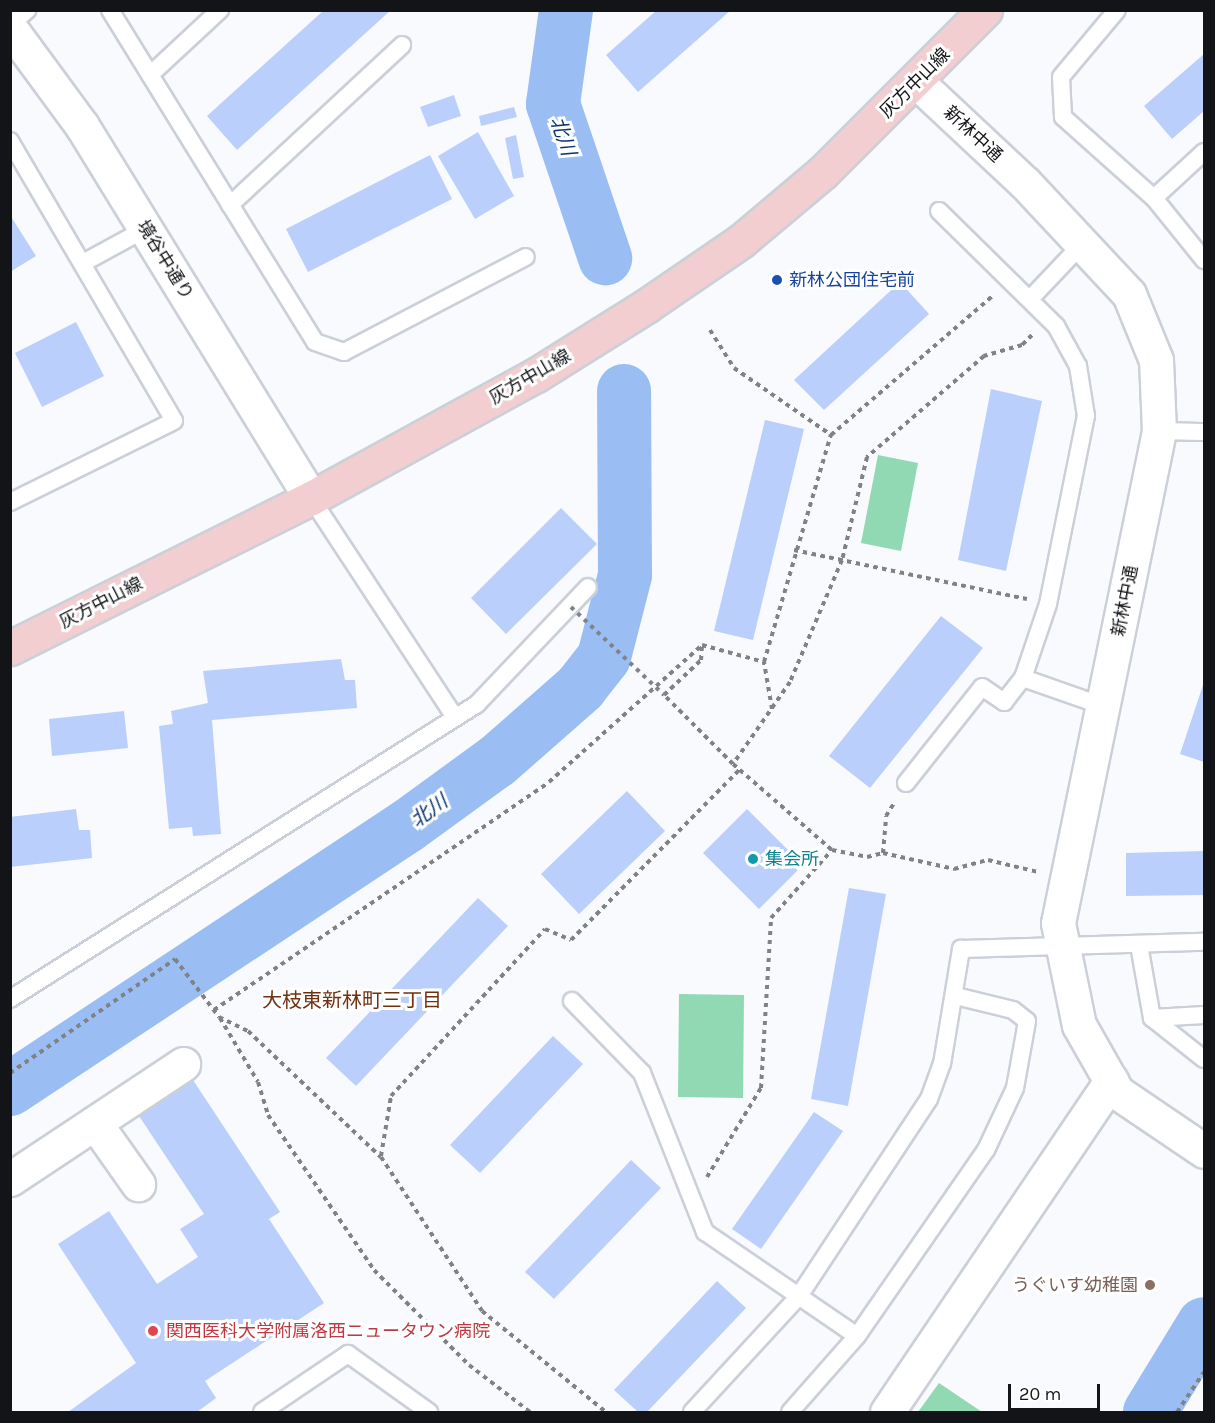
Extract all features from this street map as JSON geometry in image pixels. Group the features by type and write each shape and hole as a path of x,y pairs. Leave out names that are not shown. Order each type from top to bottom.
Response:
{"main road":[{"name":"灰方中山線","path":"10,648 311,498 536,375 656,299 814,180 918,83 985,10"}],"street":[{"name":"境谷中通り","path":"10,26 82,126 311,498"},
{"name":"新林中通","path":"918,83 1082,244 1129,294 1156,360 1159,431 1058,923 1079,1025 1117,1092 1204,1151"},
{"path":"10,1179 183,1064"},
{"path":"887,1413 1111,1081"},
{"path":"95,1123 138,1184"}],"lane":[{"path":"10,26 27,10"},
{"path":"110,10 315,342 330,350 344,352 526,257"},
{"path":"150,75 220,10"},
{"path":"1117,10 1061,77 1063,117 1154,198 1204,260"},
{"path":"230,205 402,45"},
{"path":"10,502 174,421 83,263 13,152"},
{"path":"1154,198 1204,152"},
{"path":"906,783 982,687 1004,702 1023,678 1048,604 1086,416 1078,366 1049,318 1032,298 939,211"},
{"path":"83,263 145,229"},
{"path":"1032,298 1082,244"},
{"path":"1159,431 1204,432"},
{"path":"311,498 454,716"},
{"path":"10,999 499,686 588,587"},
{"path":"1023,678 1103,706"},
{"path":"692,1413 799,1296 929,1100 942,1064 956,996 961,949 1063,948 1204,942"},
{"path":"1139,945 1152,1018 1204,1059"},
{"path":"790,1413 857,1336 986,1150 1016,1088 1027,1021 1013,1010 956,996"},
{"path":"572,1002 642,1073 705,1232 857,1336"},
{"path":"1152,1018 1204,1015"},
{"path":"262,1413 348,1354 429,1413"}],"path":[{"path":"772,710 764,662 793,550 831,435 1012,279"},
{"path":"734,764 790,682 842,560 867,457 984,356 1022,345 1049,318"},
{"path":"710,330 734,369 831,435"},
{"path":"793,550 1048,604"},
{"path":"570,607 734,764 832,850 883,854 954,869 988,860 1044,874 1068,874"},
{"path":"702,645 764,662"},
{"path":"664,695 701,660 702,645"},
{"path":"214,1010 549,782 702,645"},
{"path":"381,1157 391,1096 545,929 571,940 740,769"},
{"path":"883,854 886,816 906,783"},
{"path":"693,1200 761,1088 771,918 832,850"},
{"path":"10,1073 174,959 219,1017 258,1082 268,1115 374,1270 469,1365 530,1413"},
{"path":"219,1017 248,1031 381,1157 482,1311 606,1413"},
{"path":"1177,1413 1204,1372"}],"green space":[{"path":"878,455 918,463 901,551 861,543"},
{"path":"679,994 744,995 743,1098 678,1097"},
{"path":"939,1383 982,1412 918,1412"}],"building":[{"path":"324,10 391,10 237,150 207,116"},
{"path":"657,10 731,10 638,92 606,55"},
{"path":"1204,54 1204,111 1172,139 1144,106"},
{"path":"454,95 461,116 428,127 420,107"},
{"path":"514,107 517,117 481,126 479,116"},
{"path":"478,132 514,196 475,219 438,156"},
{"path":"516,135 524,177 513,179 505,138"},
{"path":"430,155 452,199 308,272 286,229"},
{"path":"10,215 36,256 10,272"},
{"path":"900,282 929,314 824,410 794,380"},
{"path":"76,322 104,376 42,407 15,353"},
{"path":"991,389 1042,401 1006,571 958,560"},
{"path":"765,420 804,429 753,640 714,631"},
{"path":"561,508 597,544 506,634 471,598"},
{"path":"941,616 983,648 870,788 829,756"},
{"path":"341,659 345,680 355,680 357,708 212,720 221,834 193,836 192,827 169,829 159,726 173,724 171,711 208,703 203,671"},
{"path":"1204,682 1204,762 1180,754"},
{"path":"124,711 128,748 52,756 49,719"},
{"path":"627,791 665,831 579,914 541,874"},
{"path":"76,809 79,830 90,830 92,858 10,867 10,817"},
{"name":"集会所","path":"747,809 803,865 759,909 703,853"},
{"path":"1204,851 1204,895 1126,896 1126,853"},
{"path":"849,888 886,894 848,1106 811,1099"},
{"path":"478,898 508,926 356,1086 326,1058"},
{"path":"553,1036 583,1064 480,1173 450,1145"},
{"path":"193,1080 280,1212 269,1219 324,1303 205,1381 216,1398 197,1412 68,1412 136,1363 58,1244 109,1211 157,1284 198,1257 180,1229 204,1214 139,1116"},
{"path":"814,1112 843,1131 761,1249 732,1229"},
{"path":"631,1160 661,1188 554,1299 525,1272"},
{"path":"717,1281 746,1308 647,1412 638,1412 614,1390"}],"waterway":[{"name":"北川","path":"566,10 553,104 605,258"},
{"name":"北川","path":"10,1089 406,827 497,761 580,688 604,657 625,575 624,391"},
{"path":"1150,1412 1204,1324"}],"place":[{"name":"新林公団住宅前","path":"777,280"},
{"name":"集会所","path":"753,859"},
{"name":"うぐいす幼稚園","path":"1150,1285"},
{"name":"関西医科大学附属洛西ニュータウン病院","path":"153,1331"}],"district":[{"name":"大枝東新林町三丁目","path":"352,1000"}]}
